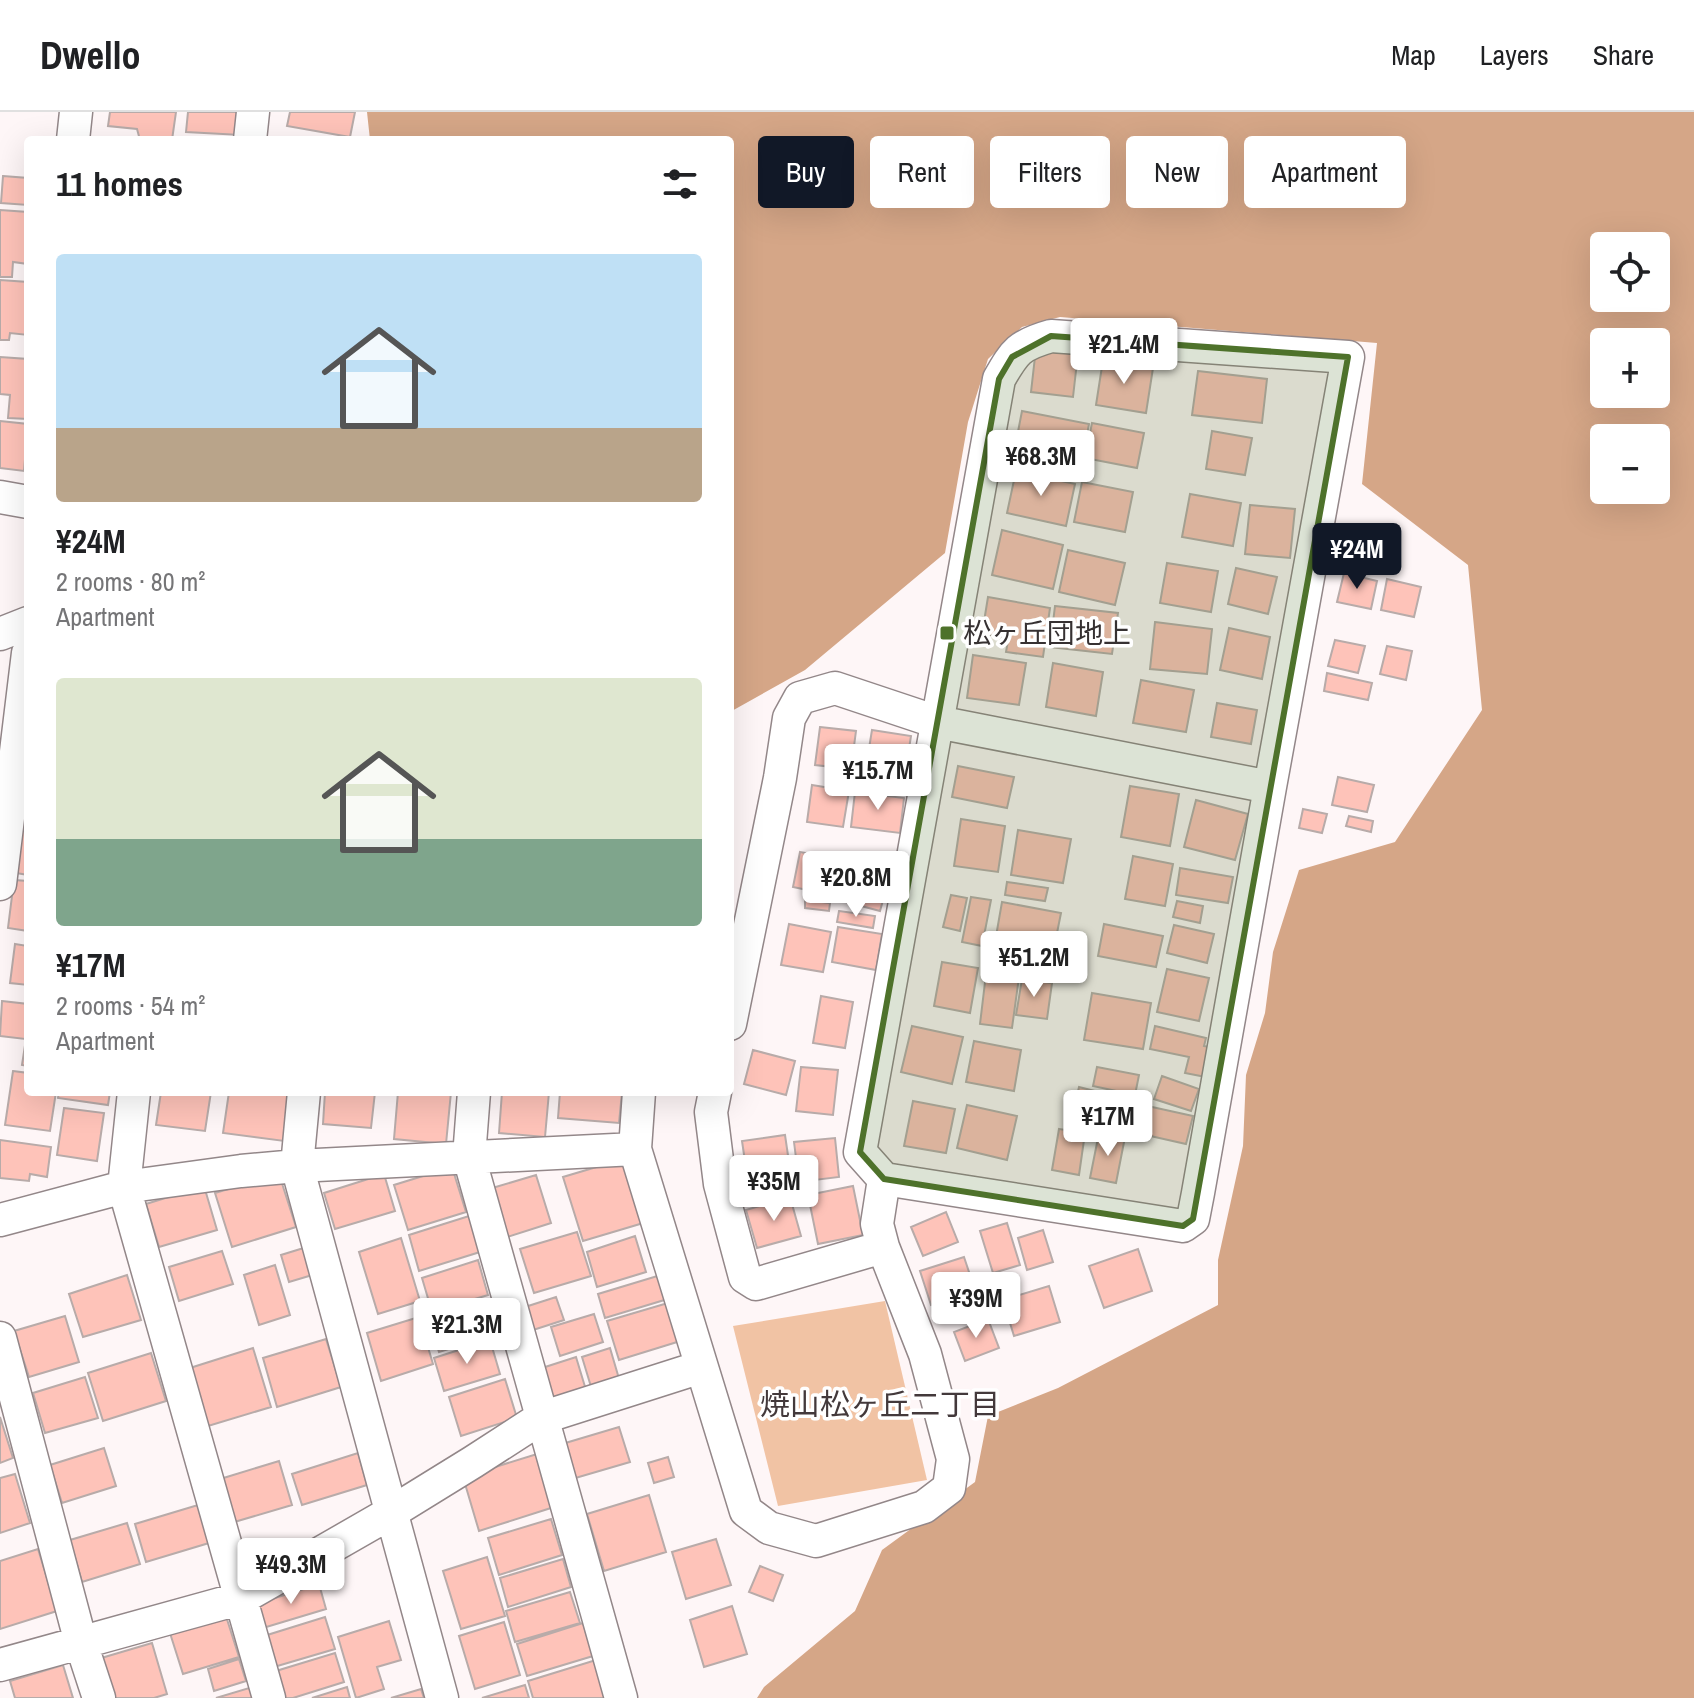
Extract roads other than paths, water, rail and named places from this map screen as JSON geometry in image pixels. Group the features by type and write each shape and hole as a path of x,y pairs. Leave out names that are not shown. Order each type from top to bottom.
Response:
{"street":[{"path":"73,136 76,112"},
{"path":"250,136 253,112"},
{"path":"1051,336 1348,357 1193,1219 1183,1226 884,1179 860,1152 937,722 999,379 1012,357 1029,342 1051,336"},
{"path":"0,497 24,501"},
{"path":"0,634 24,625"},
{"path":"734,1004 780,778 789,718 800,698 835,688 937,722 1270,787"},
{"path":"0,884 12,820 24,695"},
{"path":"134,1096 124,1187 269,1698"},
{"path":"304,1096 297,1166 442,1698"},
{"path":"474,1096 469,1157 621,1698"},
{"path":"639,1096 635,1149 746,1511 769,1528 816,1541 924,1507 949,1488 953,1459 925,1354 877,1224 884,1179"},
{"path":"714,1096 711,1112 720,1184 745,1277 756,1284 883,1247"},
{"path":"0,1220 124,1187 241,1171 635,1149"},
{"path":"0,1338 81,1643 99,1698"},
{"path":"0,1665 242,1598 392,1512 541,1418 701,1367"}],"place":[{"name":"松ヶ丘団地上","path":"947,633"}],"district":[{"name":"焼山松ヶ丘二丁目","path":"880,1405"}]}
